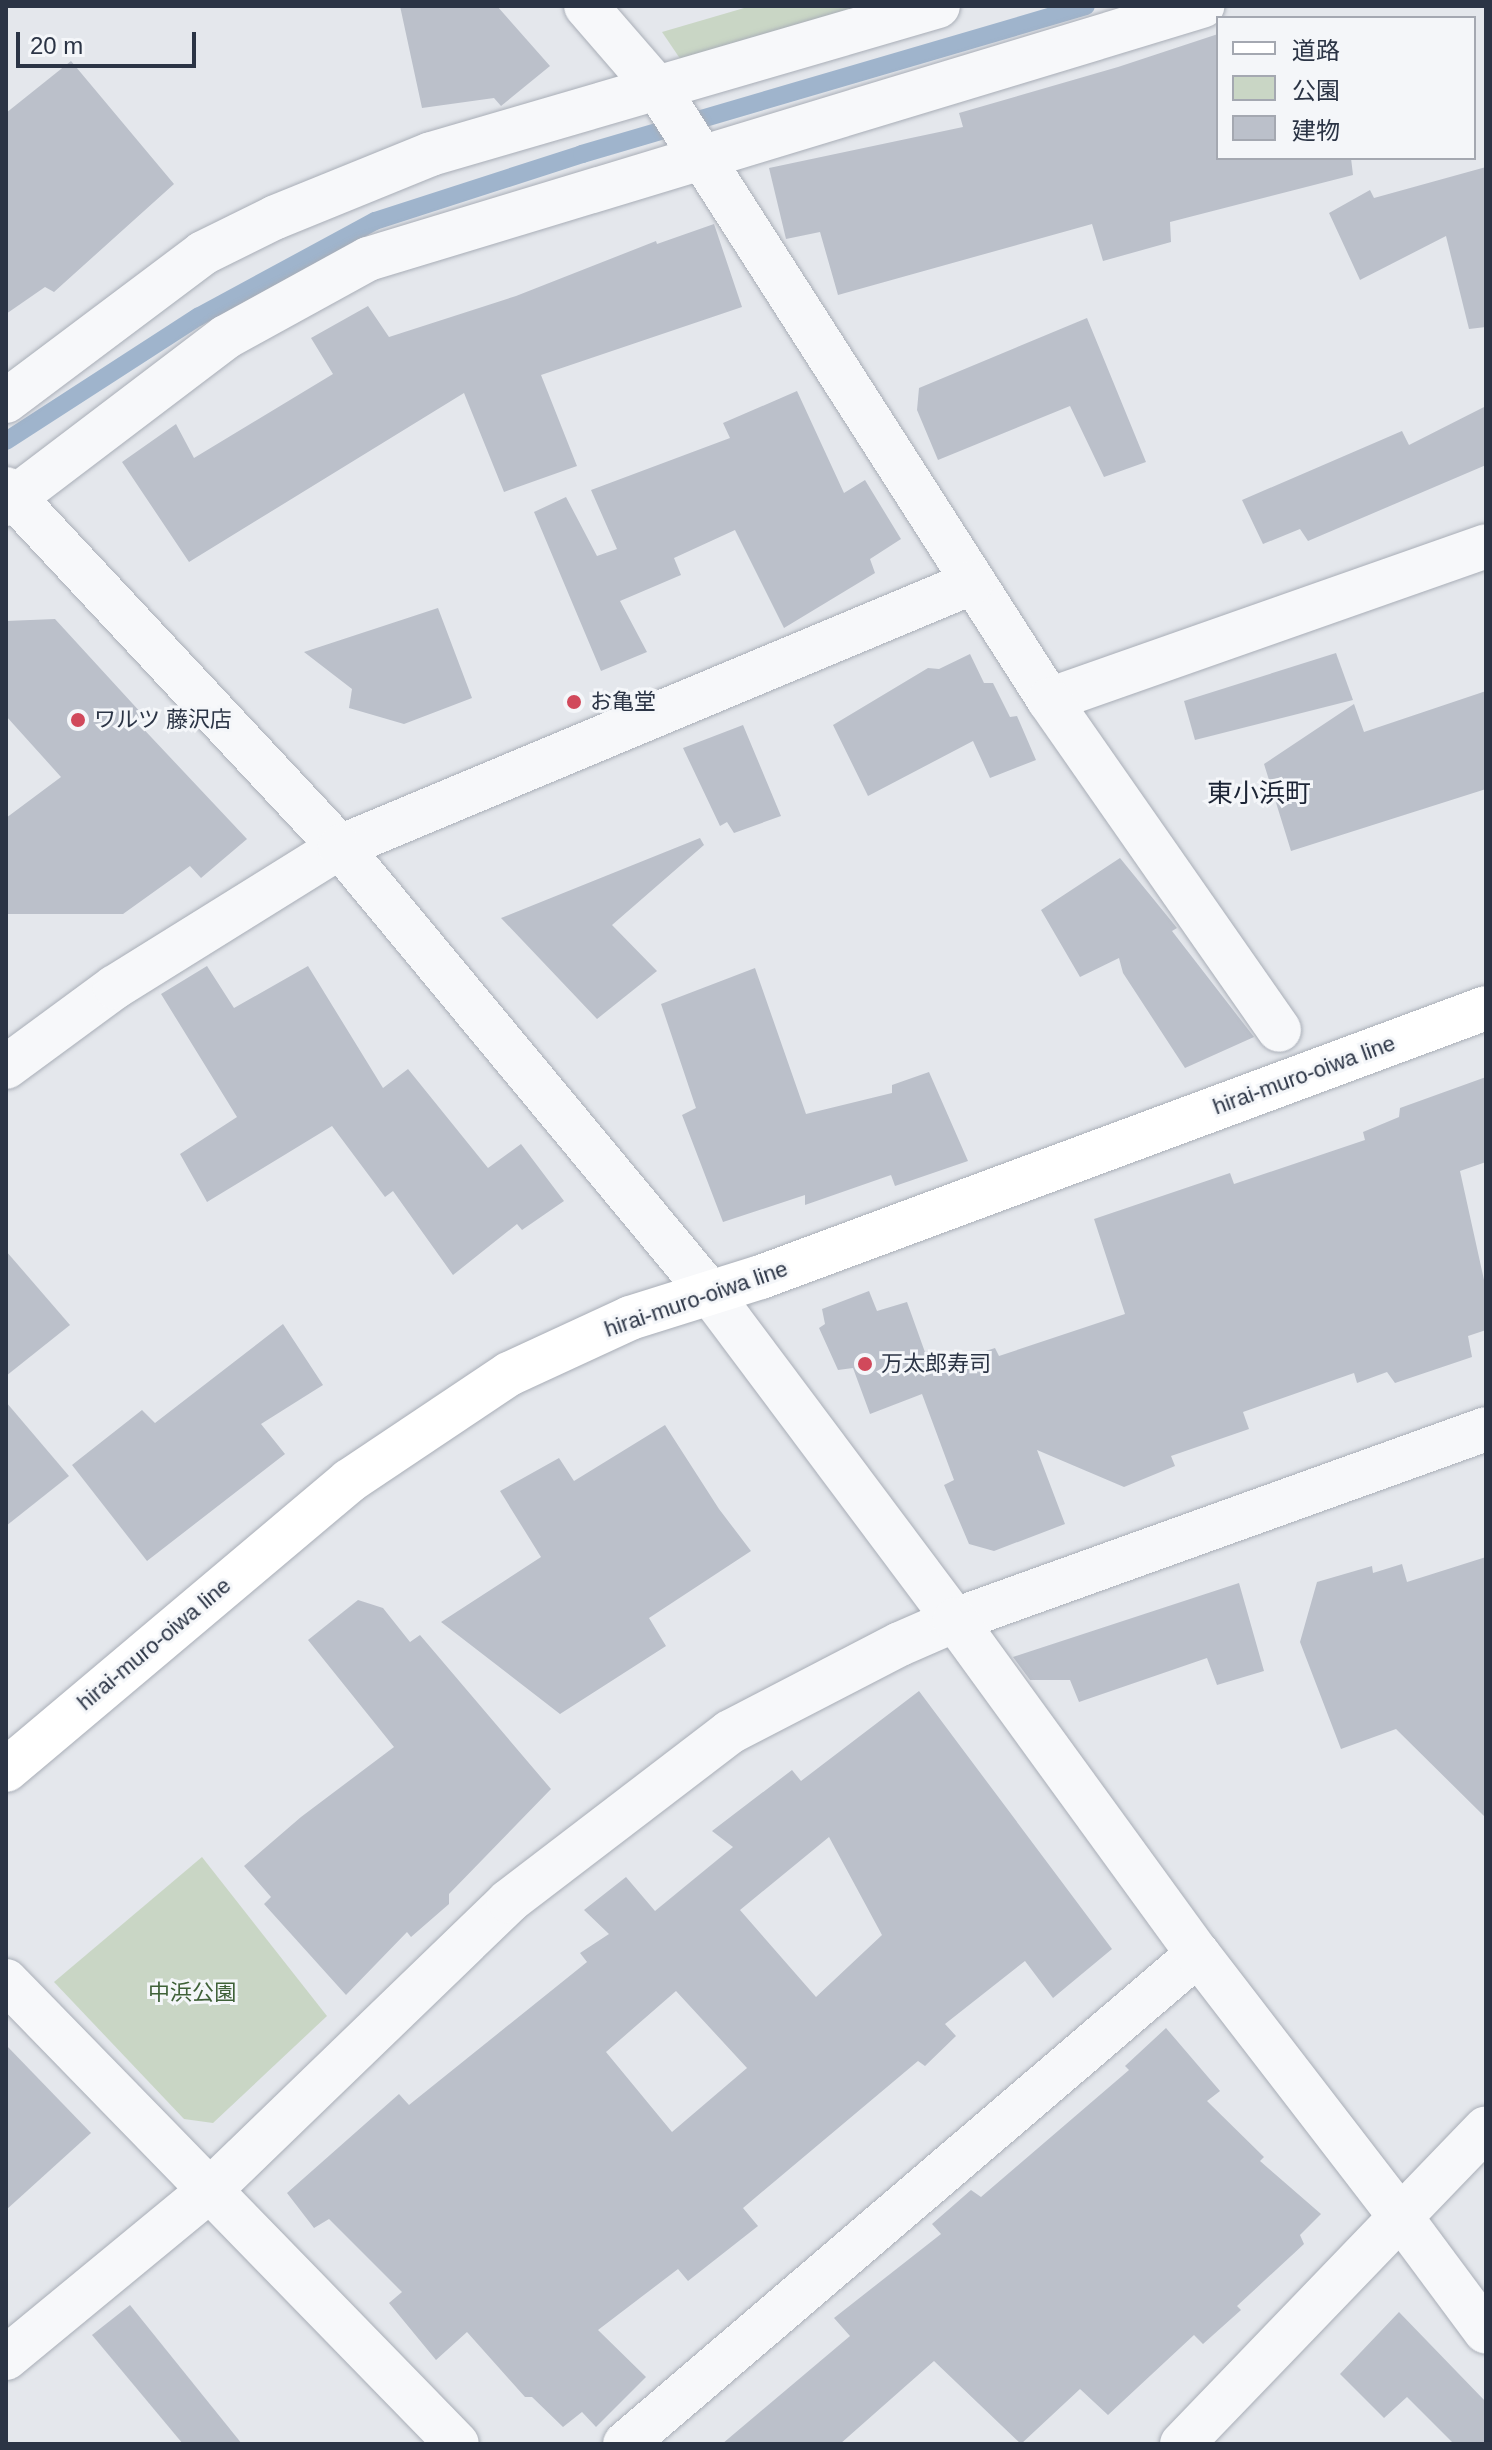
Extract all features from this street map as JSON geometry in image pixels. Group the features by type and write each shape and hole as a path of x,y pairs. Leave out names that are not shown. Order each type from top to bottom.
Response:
{"main road":[{"name":"hirai-muro-oiwa line","path":"6,1770 185,1615 361,1473 509,1374 630,1318 710,1293 1486,1008"}],"street":[{"path":"586,6 658,89 971,583 1279,1030"},
{"path":"6,401 203,253 264,223 431,154 938,6"},
{"path":"1202,6 368,259 226,337 9,497 340,847 710,1293 955,1620 1198,1954 1486,2332"},
{"path":"1049,700 1486,546"},
{"path":"6,1067 115,987 340,847 971,583"},
{"path":"6,2358 212,2188 509,1901 730,1732 900,1644 955,1620 1486,1429"},
{"path":"625,2444 1198,1954"},
{"path":"6,1981 212,2188 457,2444"},
{"path":"1182,2444 1348,2275 1400,2216 1486,2128"}],"green space":[{"path":"751,6 871,6 683,63 662,32"},
{"name":"中浜公園","path":"202,1857 327,2016 213,2123 184,2119 54,1982"}],"building":[{"path":"400,6 497,6 550,66 501,106 494,98 422,108"},
{"path":"1216,35 1216,160 1351,160 1353,175 1170,222 1171,242 1103,261 1092,224 838,295 820,232 786,239 769,168 963,127 959,113"},
{"path":"71,61 174,184 54,292 45,287 6,314 6,113"},
{"path":"1486,167 1486,327 1469,329 1446,236 1360,280 1329,213 1370,190 1374,198"},
{"path":"714,224 742,307 541,375 577,466 504,492 464,393 189,562 122,462 176,424 194,458 333,374 311,338 368,306 389,337 516,296 656,241 657,244"},
{"path":"1087,318 1146,462 1104,477 1070,406 938,460 917,410 919,388"},
{"path":"797,391 844,493 865,480 901,539 870,559 875,573 784,628 735,530 674,558 681,575 620,601 647,652 601,671 534,512 566,497 597,556 617,549 591,490 730,438 723,423"},
{"path":"1486,406 1486,465 1308,541 1300,529 1263,544 1242,500 1402,431 1409,445"},
{"path":"438,608 472,698 404,724 349,708 352,689 304,652"},
{"path":"55,619 143,715 136,721 247,839 201,878 190,866 123,914 6,914 6,818 61,777 6,716 6,621"},
{"path":"1336,653 1353,700 1195,740 1184,701"},
{"path":"970,654 984,683 993,683 1010,717 1017,716 1036,760 990,778 973,741 868,796 833,725 928,668 939,669"},
{"path":"1486,691 1486,789 1291,851 1264,764 1354,704 1364,732"},
{"path":"743,725 781,816 734,833 727,822 720,826 683,748"},
{"path":"700,838 704,845 612,925 657,971 597,1019 501,918"},
{"path":"1120,858 1177,928 1172,931 1254,1037 1185,1068 1123,973 1119,958 1080,977 1041,910"},
{"path":"207,966 234,1008 308,966 383,1088 408,1069 488,1168 521,1144 564,1201 522,1230 517,1224 453,1275 393,1191 385,1197 332,1126 207,1202 180,1154 237,1117 161,994"},
{"path":"755,968 806,1114 892,1093 892,1085 929,1072 968,1161 895,1186 891,1175 805,1205 805,1195 723,1222 682,1115 696,1108 661,1004"},
{"path":"1486,1077 1486,1162 1460,1171 1486,1289 1486,1330 1468,1336 1472,1357 1395,1383 1387,1372 1357,1383 1354,1373 1243,1412 1249,1429 1171,1456 1175,1466 1124,1487 1037,1450 1065,1524 994,1551 969,1544 944,1485 954,1480 922,1394 870,1414 853,1368 838,1370 819,1328 825,1324 822,1309 869,1291 877,1311 907,1302 931,1369 995,1348 999,1356 1125,1314 1094,1219 1230,1173 1234,1184 1365,1140 1363,1132 1399,1117 1400,1108"},
{"path":"6,1251 70,1325 6,1376"},
{"path":"283,1324 323,1385 261,1424 285,1454 147,1561 72,1465 142,1410 155,1423"},
{"path":"6,1402 69,1476 6,1526"},
{"path":"665,1425 719,1509 751,1551 649,1618 666,1646 560,1714 441,1622 541,1557 500,1491 559,1458 574,1481"},
{"path":"1486,1557 1486,1818 1396,1729 1341,1749 1300,1642 1317,1582 1372,1566 1373,1573 1402,1564 1407,1582"},
{"path":"1239,1583 1264,1671 1217,1685 1207,1658 1079,1702 1070,1680 1030,1680 1013,1657"},
{"path":"358,1600 383,1608 410,1642 420,1635 551,1789 449,1894 449,1904 411,1937 407,1932 346,1995 264,1904 271,1897 244,1866 301,1817 394,1747 308,1640"},
{"path":"919,1691 1112,1949 1053,1998 1025,1961 945,2024 956,2036 925,2066 918,2061 743,2208 758,2226 688,2281 678,2269 598,2330 646,2377 596,2427 582,2412 563,2427 532,2397 525,2397 467,2332 436,2360 389,2303 402,2292 329,2219 314,2228 287,2193 399,2094 409,2105 587,1962 580,1953 609,1934 584,1910 626,1877 655,1911 733,1847 712,1831 792,1770 801,1781","holes":["829,1837 882,1935 816,1997 740,1910","676,1991 747,2068 672,2132 606,2052"]},
{"path":"1166,2028 1220,2091 1207,2101 1264,2157 1260,2161 1321,2214 1300,2235 1304,2244 1237,2306 1241,2310 1203,2344 1194,2335 1108,2415 1080,2389 1021,2444 934,2361 840,2444 722,2444 850,2336 834,2318 941,2234 932,2224 971,2190 981,2197 1129,2070 1125,2066"},
{"path":"6,2045 91,2133 6,2210"},
{"path":"130,2305 242,2444 183,2444 92,2335"},
{"path":"1399,2312 1486,2402 1486,2444 1454,2444 1407,2397 1384,2418 1340,2374"}],"waterway":[{"path":"6,441 198,317 375,221 582,154 1086,6"}],"place":[{"name":"お亀堂","path":"574,702"},
{"name":"ワルツ 藤沢店","path":"78,720"},
{"name":"万太郎寿司","path":"865,1364"}],"district":[{"name":"東小浜町","path":"1259,794"}]}
